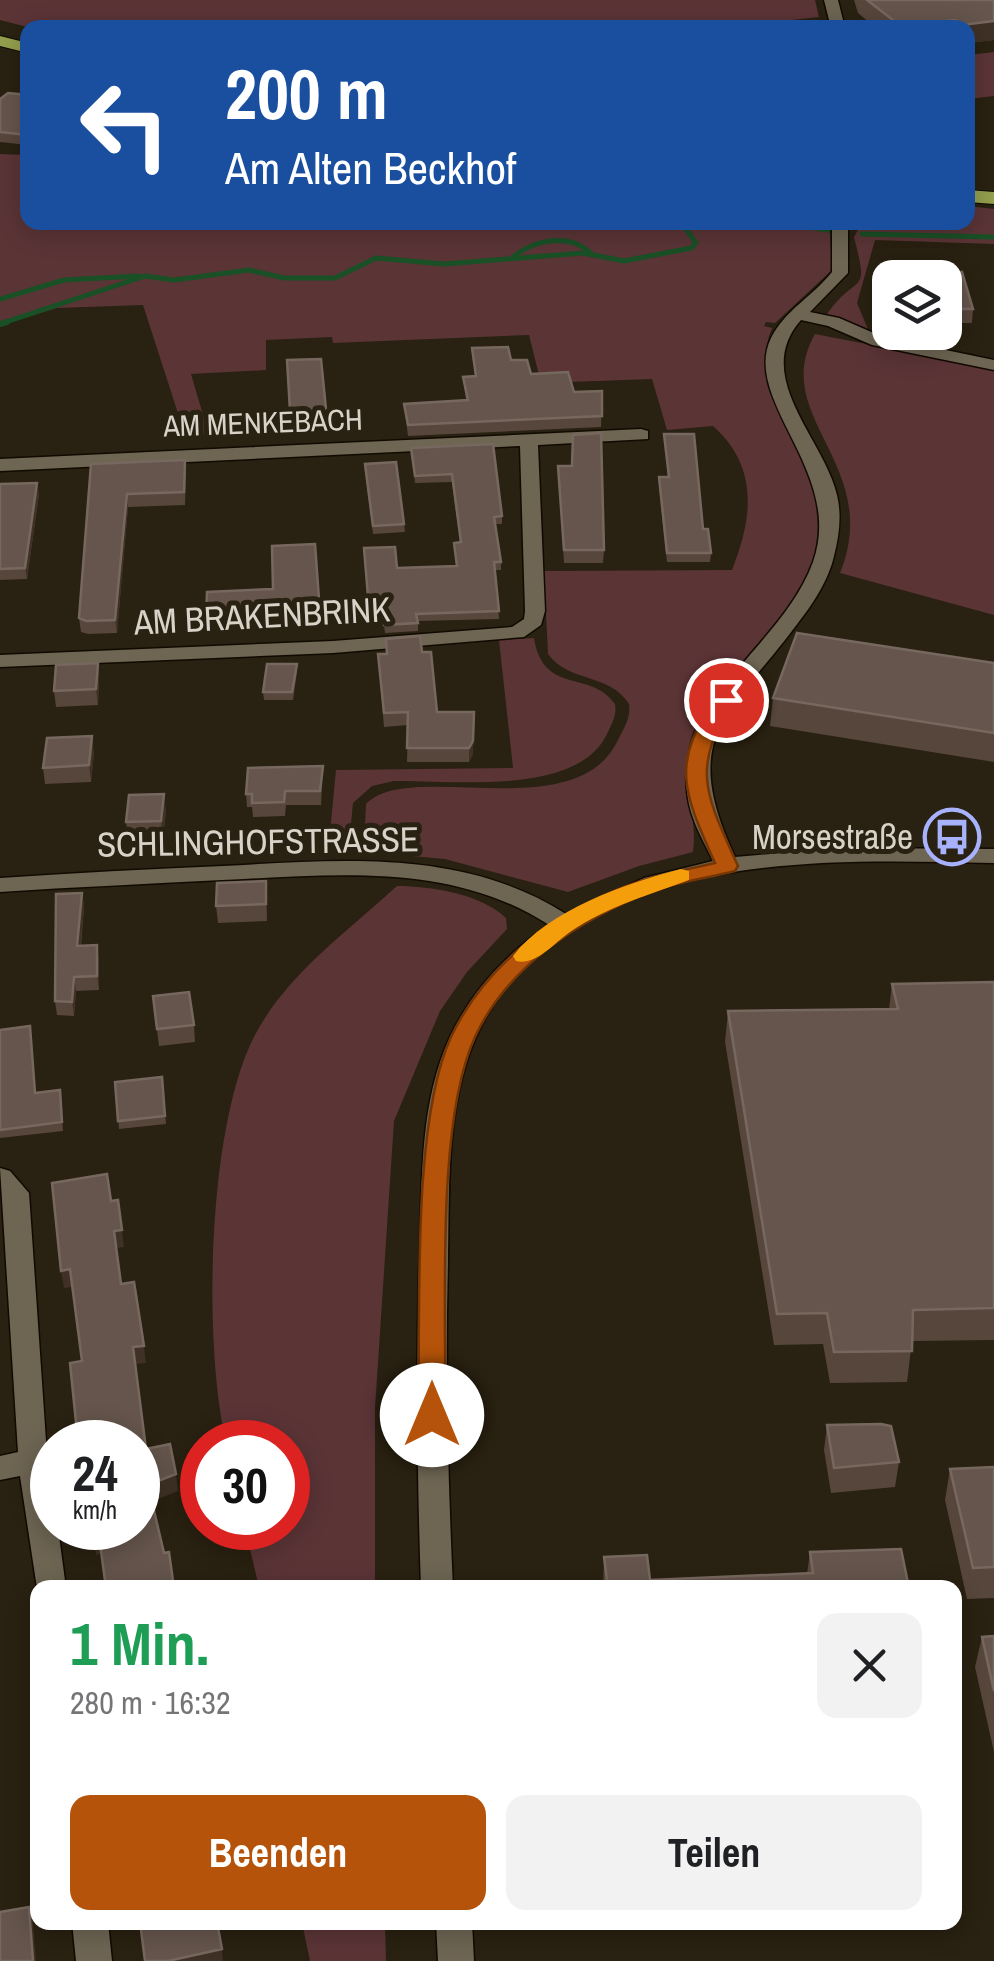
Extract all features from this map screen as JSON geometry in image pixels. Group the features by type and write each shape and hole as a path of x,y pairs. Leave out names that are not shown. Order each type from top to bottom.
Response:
{"street":[{"path":"727,866 697,798 697,745 704,728 811,589 832,534 826,482 776,378 775,350 795,314 828,287 843,263 838,230"},
{"path":"795,314 833,322 878,342 994,366"},
{"name":"AM MENKEBACH","path":"0,465 641,435"},
{"name":"AM BRAKENBRINK","path":"0,661 333,647 503,635 527,628 536,612 529,442"},
{"path":"437,1580 432,1300 444,1110 462,1038 475,1015 521,958 566,924 646,886 727,866 828,856 994,856"},
{"name":"SCHLINGHOFSTRASSE","path":"0,885 279,870 402,870 483,882 549,911 566,924"},
{"path":"0,1178 16,1194 31,1420"},
{"path":"0,1468 30,1463"},
{"path":"45,1550 49,1580"},
{"path":"91,1930 94,1961"},
{"path":"454,1930 456,1961"}],"shaded area":[{"path":"0,0 815,0 819,17 20,20 20,25 0,20"},
{"path":"994,52 994,96 975,98 975,54"},
{"path":"0,154 20,155 20,230 826,230 830,233 832,270 775,323 766,322 764,326 772,328 766,355 768,381 813,484 819,512 818,542 811,565 784,614 696,725 687,760 693,852 639,866 568,892 445,859 368,852 364,845 366,804 387,792 418,787 531,787 567,781 597,766 618,740 628,718 629,704 621,694 567,670 548,654 544,571 732,570 747,513 748,495 739,459 713,426 667,430 652,379 541,383 529,335 333,343 332,337 266,340 266,370 191,374 209,435 185,435 143,305 57,308 0,325"},
{"path":"975,207 994,209 994,244 875,240 857,303 870,334 827,314 861,277 854,237 858,230 975,230"},
{"path":"815,334 872,345 872,350 897,350 994,369 994,615 840,573 850,535 848,501 805,391 804,364"},
{"path":"534,638 547,668 605,693 615,704 611,726 592,754 569,768 511,781 394,781 372,786 353,803 349,845 328,853 336,770 513,768 499,640"},
{"path":"397,886 470,897 506,918 507,929 467,972 440,1011 394,1121 375,1408 375,1580 257,1580 250,1550 310,1550 310,1420 222,1420 219,1400 212,1294 219,1178 227,1123 239,1075 255,1035 301,973"},
{"path":"303,1930 385,1930 386,1961 310,1961"}],"building":[{"path":"867,0 994,0 994,21 893,20"},
{"path":"8,93 20,94 20,134 0,132 0,99"},
{"path":"962,272 973,309 962,309"},
{"path":"508,347 511,360 527,360 531,374 568,372 574,392 602,391 602,416 408,425 404,404 468,400 463,377 476,376 472,348"},
{"path":"321,359 326,409 290,411 287,360"},
{"path":"601,433 604,550 564,550 558,466 572,466 573,435"},
{"path":"664,434 694,434 703,529 708,529 711,553 667,553 659,477 669,477"},
{"path":"493,444 502,516 494,517 501,562 494,562 499,611 416,614 418,623 384,625 383,609 369,609 364,548 395,547 397,568 457,566 454,543 461,542 452,474 415,476 411,448"},
{"path":"185,460 184,492 127,494 115,620 79,618 91,464"},
{"path":"396,462 404,524 373,526 365,464"},
{"path":"37,483 25,568 0,569 0,484"},
{"path":"315,544 320,613 206,617 207,592 273,589 272,546"},
{"path":"797,633 994,663 994,733 773,698"},
{"path":"420,636 422,652 431,652 437,712 474,712 469,748 407,748 408,712 384,713 378,654 387,654 386,639"},
{"path":"98,663 96,689 54,691 56,665"},
{"path":"267,664 297,664 292,692 263,692"},
{"path":"92,736 89,765 43,768 47,738"},
{"path":"323,766 320,791 285,791 284,802 252,803 252,794 246,794 248,768"},
{"path":"164,794 161,821 126,822 129,795"},
{"path":"266,881 266,904 216,906 217,883"},
{"path":"82,893 77,946 97,945 97,976 74,977 72,1002 55,1001 56,894"},
{"path":"994,982 994,1308 913,1310 912,1351 834,1352 827,1313 777,1314 728,1011 898,1009 892,984"},
{"path":"189,992 194,1025 157,1029 153,996"},
{"path":"30,1026 35,1093 60,1090 62,1122 0,1130 0,1030"},
{"path":"162,1077 165,1116 118,1121 115,1082"},
{"path":"107,1174 111,1201 118,1200 122,1230 114,1231 121,1284 134,1282 144,1346 133,1347 142,1420 76,1420 70,1363 82,1361 70,1269 61,1271 52,1183"},
{"path":"827,1425 891,1426 899,1462 834,1468"},
{"path":"170,1444 176,1474 160,1480 160,1446"},
{"path":"994,1467 994,1567 973,1568 950,1469"},
{"path":"160,1536 164,1553 169,1552 173,1580 105,1580 101,1550 160,1550"},
{"path":"901,1549 907,1580 650,1580 813,1573 810,1552"},
{"path":"647,1555 650,1580 607,1580 604,1557"},
{"path":"994,1636 994,1691 982,1637"},
{"path":"29,1907 33,1961 0,1961 0,1912"},
{"path":"141,1930 218,1930 222,1949 168,1961 145,1961"}],"waterway":[{"path":"7,322 0,324 145,276 174,280 249,270 284,278 335,278 376,258 444,264 583,253 624,261 691,248 696,243 687,230"},
{"path":"862,234 994,237"},
{"path":"513,257 531,246 552,241 573,243 591,253"},
{"path":"0,299 64,280 139,276"}],"slow traffic":[{"path":"524,956 566,924 612,900 681,875"}],"place":[{"name":"Morsestraße","path":"952,837"}],"route":[{"path":"432,1415 432,1300 440,1140 462,1038 492,989 521,958 566,924 646,886 727,866 697,798 694,763 704,728 726,700"}]}
